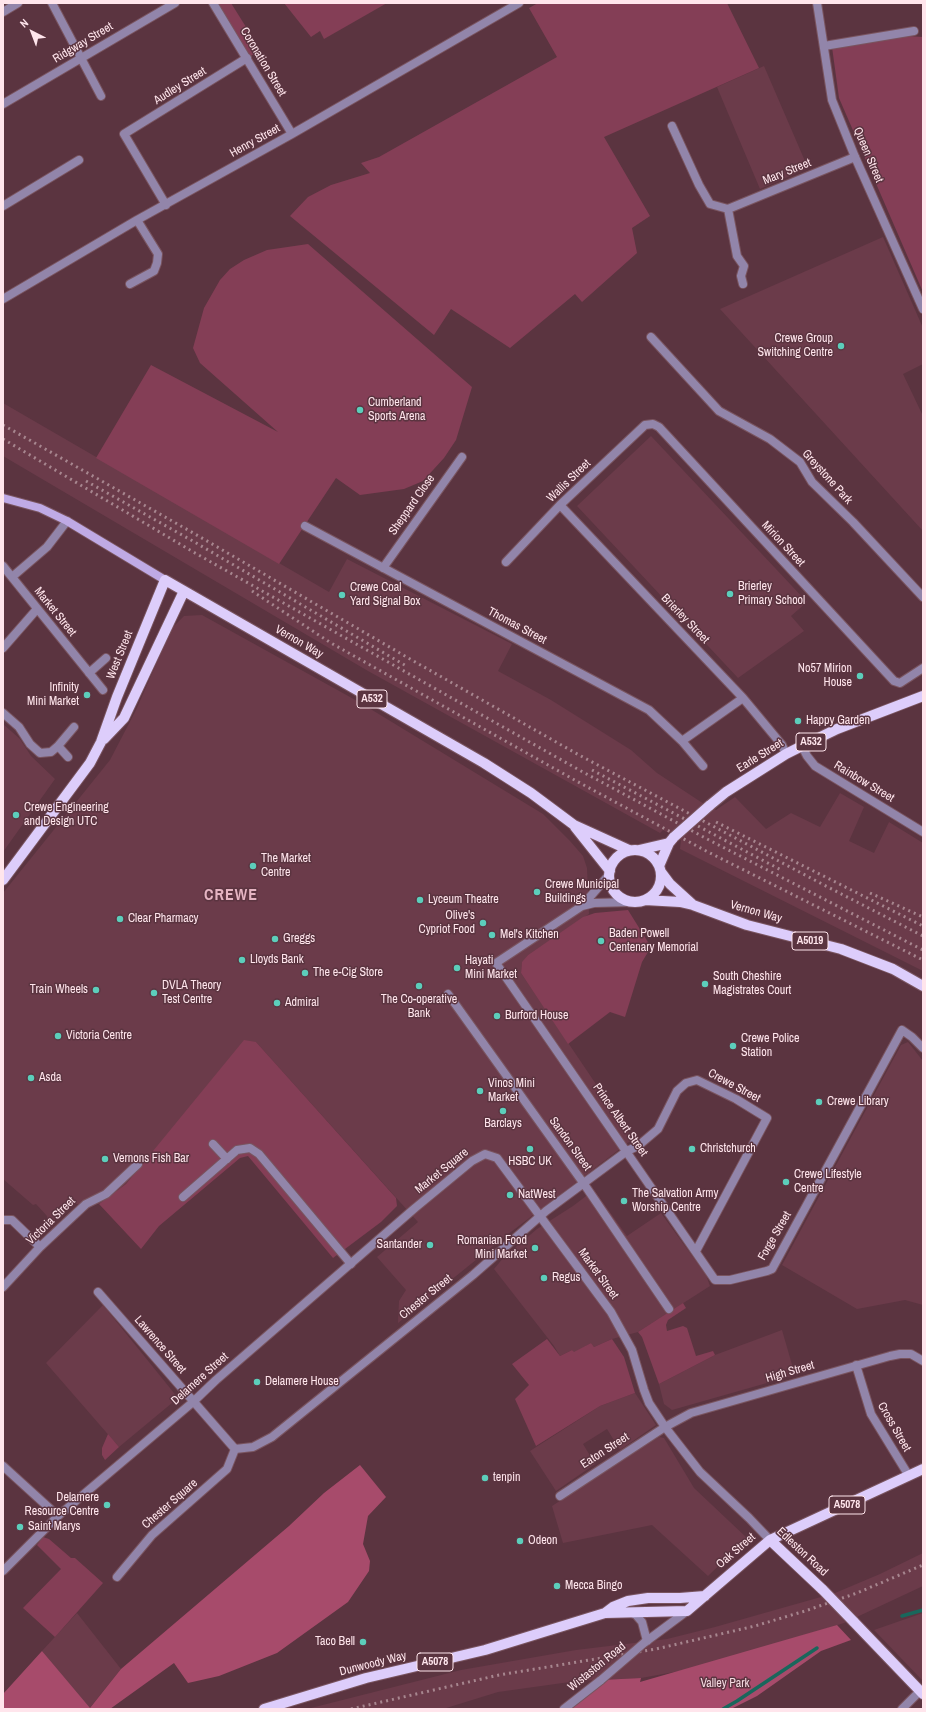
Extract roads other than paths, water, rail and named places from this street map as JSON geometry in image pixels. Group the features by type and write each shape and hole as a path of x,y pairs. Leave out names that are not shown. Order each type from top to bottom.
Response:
{"main road":[{"name":"Vernon Way","path":"3,498 40,508 67,521 165,580 484,763 531,793 574,825 628,850"},
{"name":"West Street","path":"3,880 90,763 101,742 117,697 165,580"},
{"name":"West Street","path":"101,742 124,718 184,591"},
{"name":"Earle Street","path":"660,869 672,840 726,792 786,754 836,729 923,696"},
{"name":"Vernon Way","path":"574,825 609,873"},
{"name":"Earle Street","path":"639,850 672,840"},
{"path":"628,850 639,850 650,854 660,869 661,881 659,887 653,895 645,900 633,902 623,899 614,891 610,882 609,873 614,860 628,850"},
{"name":"Vernon Way","path":"660,869 670,884 693,905"},
{"name":"Vernon Way","path":"645,900 680,902 693,905 747,925 856,954 894,969 923,986"},
{"name":"Oak Street","path":"687,1610 705,1596 755,1551 770,1540 923,1469"},
{"name":"Edleston Road","path":"770,1540 823,1590 922,1692"},
{"name":"Dunwoody Way","path":"605,1613 613,1606 628,1601 648,1598 705,1596"},
{"name":"Dunwoody Way","path":"264,1709 366,1678 484,1650 605,1613 687,1610"}],"street":[{"path":"3,12 18,3"},
{"path":"52,3 101,96"},
{"name":"Ridgway Street","path":"3,104 175,3"},
{"name":"Coronation Street","path":"213,3 292,134"},
{"name":"Henry Street","path":"3,299 137,220 292,134 519,3"},
{"name":"Queen Street","path":"817,3 832,100 855,157 923,309"},
{"path":"824,46 914,31"},
{"name":"Audley Street","path":"166,205 124,134 247,58"},
{"path":"672,126 698,186 710,204 728,209 737,256 744,266 741,276 743,284"},
{"name":"Mary Street","path":"728,209 855,157"},
{"path":"3,206 79,160"},
{"path":"130,284 154,271 158,254 137,220"},
{"name":"Greystone Park","path":"651,337 719,411 770,439 800,462 812,482 923,597"},
{"name":"Wallis Street","path":"506,562 560,505 645,425 653,424"},
{"name":"Mirion Street","path":"653,424 659,427 894,681 900,683 923,668"},
{"name":"Sheppard Close","path":"383,568 462,457"},
{"name":"Brierley Street","path":"560,505 743,698 782,745 786,754"},
{"path":"12,577 47,547 67,521"},
{"name":"Thomas Street","path":"305,526 649,710 682,741 703,766"},
{"name":"Market Street","path":"3,566 103,690"},
{"path":"3,648 37,609"},
{"path":"89,673 106,658"},
{"path":"682,741 743,698"},
{"path":"3,713 18,727 30,744 40,753 51,752 74,727"},
{"path":"58,746 68,757"},
{"name":"Rainbow Street","path":"802,746 807,756 815,766 923,832"},
{"path":"582,906 609,873"},
{"path":"582,906 594,903 633,902"},
{"name":"Prince Albert Street","path":"582,906 496,963 715,1280 730,1280"},
{"name":"Sandon Street","path":"448,994 584,1184 669,1310"},
{"name":"Forge Street","path":"730,1280 772,1269 902,1030 923,1048"},
{"name":"Crewe Street","path":"627,1151 638,1146 658,1129 677,1091 686,1083 691,1081 697,1080 703,1082 736,1099 767,1118 696,1251"},
{"path":"213,1144 227,1159"},
{"path":"183,1197 237,1150 250,1148 260,1154 351,1264"},
{"name":"Chester Street","path":"235,1449 253,1447 272,1437 473,1275 491,1257 541,1216 627,1151"},
{"name":"Market Street","path":"485,1154 497,1158 611,1312 636,1361 649,1403 665,1427"},
{"name":"Market Square","path":"415,1208 472,1161 485,1154"},
{"name":"Victoria Street","path":"3,1287 40,1247 86,1204 106,1194 138,1164"},
{"name":"Delamere Street","path":"3,1571 58,1516 193,1402 216,1380 415,1208"},
{"path":"3,1220 12,1220 40,1247"},
{"name":"Lawrence Street","path":"98,1292 235,1449"},
{"name":"High Street","path":"665,1427 691,1413 856,1365 900,1354 911,1354 923,1361"},
{"name":"Cross Street","path":"856,1365 871,1414 909,1476"},
{"name":"Eaton Street","path":"560,1496 665,1427"},
{"name":"Edleston Road","path":"665,1427 700,1472 770,1540"},
{"name":"Chester Square","path":"117,1577 152,1535 227,1469 235,1449"},
{"path":"3,1466 58,1516"},
{"name":"Oak Street","path":"646,1642 687,1610"},
{"path":"630,1612 636,1615 642,1622 646,1642"},
{"name":"Wistaston Road","path":"564,1709 646,1642"},
{"path":"902,1709 922,1692"}],"waterway":[{"path":"902,1616 923,1610"},
{"path":"723,1709 817,1648"}],"railway":[{"path":"3,425 579,755 923,936"},
{"path":"3,439 195,553 581,771 709,840 923,950"},
{"path":"86,481 191,540 408,667"},
{"path":"252,591 331,643 580,783 708,852 923,960"},
{"path":"592,770 783,871"},
{"path":"716,822 923,926"},
{"path":"870,893 923,917"},
{"path":"351,1709 499,1675 656,1649 755,1626 857,1593 923,1565"}],"place":[{"name":"Crewe Group Switching Centre","path":"841,346"},
{"name":"Cumberland Sports Arena","path":"360,410"},
{"name":"Brierley Primary School","path":"730,594"},
{"name":"Crewe Coal Yard Signal Box","path":"342,595"},
{"name":"No57 Mirion House","path":"860,676"},
{"name":"Infinity Mini Market","path":"87,695"},
{"name":"Happy Garden","path":"798,721"},
{"name":"Crewe Engineering and Design UTC","path":"16,815"},
{"name":"The Market Centre","path":"253,866"},
{"name":"Crewe Municipal Buildings","path":"537,892"},
{"name":"Lyceum Theatre","path":"420,900"},
{"name":"Clear Pharmacy","path":"120,919"},
{"name":"Olive's Cypriot Food","path":"483,923"},
{"name":"Mel's Kitchen","path":"492,935"},
{"name":"Greggs","path":"275,939"},
{"name":"Baden Powell Centenary Memorial","path":"601,941"},
{"name":"Lloyds Bank","path":"242,960"},
{"name":"Hayati Mini Market","path":"457,968"},
{"name":"The e-Cig Store","path":"305,973"},
{"name":"South Cheshire Magistrates Court","path":"705,984"},
{"name":"The Co-operative Bank","path":"419,986"},
{"name":"Train Wheels","path":"96,990"},
{"name":"DVLA Theory Test Centre","path":"154,993"},
{"name":"Admiral","path":"277,1003"},
{"name":"Burford House","path":"497,1016"},
{"name":"Victoria Centre","path":"58,1036"},
{"name":"Crewe Police Station","path":"733,1046"},
{"name":"Asda","path":"31,1078"},
{"name":"Vinos Mini Market","path":"480,1091"},
{"name":"Crewe Library","path":"819,1102"},
{"name":"Barclays","path":"503,1111"},
{"name":"HSBC UK","path":"530,1149"},
{"name":"Christchurch","path":"692,1149"},
{"name":"Vernons Fish Bar","path":"105,1159"},
{"name":"Crewe Lifestyle Centre","path":"786,1182"},
{"name":"NatWest","path":"510,1195"},
{"name":"The Salvation Army Worship Centre","path":"624,1201"},
{"name":"Santander","path":"430,1245"},
{"name":"Romanian Food Mini Market","path":"535,1248"},
{"name":"Regus","path":"544,1278"},
{"name":"Delamere House","path":"257,1382"},
{"name":"tenpin","path":"485,1478"},
{"name":"Delamere Resource Centre","path":"107,1505"},
{"name":"Saint Marys","path":"20,1527"},
{"name":"Odeon","path":"520,1541"},
{"name":"Mecca Bingo","path":"557,1586"},
{"name":"Taco Bell","path":"363,1642"}],"district":[{"name":"CREWE","path":"231,896"}],"park label":[{"name":"Valley Park","path":"725,1684"}]}
